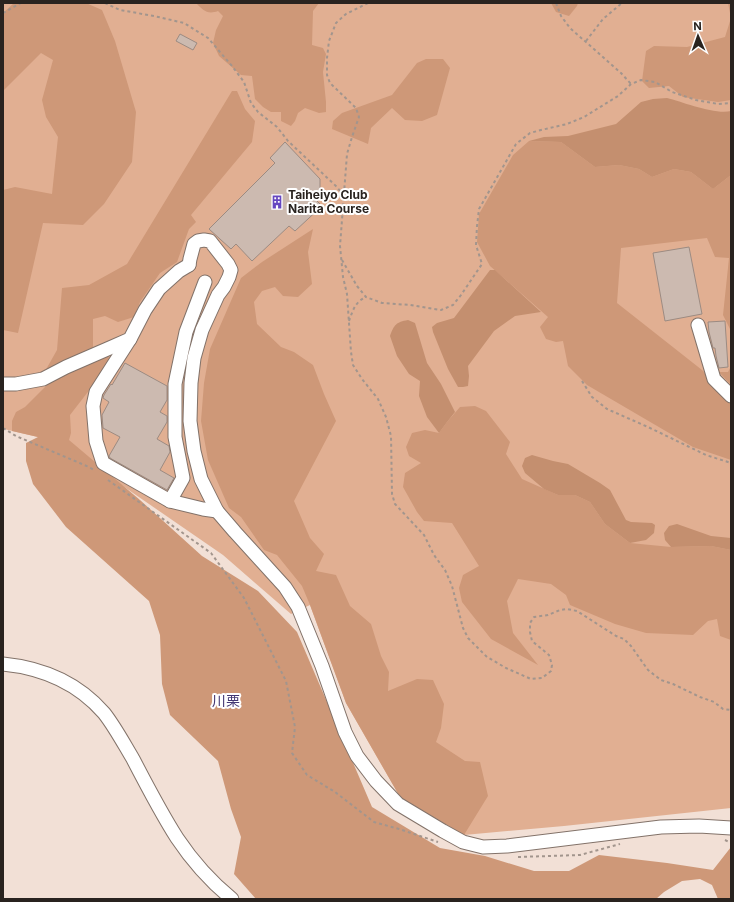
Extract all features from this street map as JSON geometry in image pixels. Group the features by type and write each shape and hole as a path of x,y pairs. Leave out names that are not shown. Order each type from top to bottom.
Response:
{"street":[{"path":"218,511 170,501 103,463 96,442 93,406 96,392 130,339 145,310 159,289 179,271 189,265 194,244 198,241 204,240 210,241 228,264 230,270 229,277 218,295 202,330 194,358 190,420 194,451 201,478 218,511 285,587 298,608 322,666 345,732 357,756 376,781 398,804 463,842 483,846 507,846 662,827 699,826 731,828"},
{"path":"189,265 218,295"},
{"path":"170,501 183,478 175,437 175,384 186,332 205,282"},
{"path":"698,325 714,379 731,396"},
{"path":"3,384 16,384 43,379 66,367 130,339"},
{"path":"3,664 30,668 55,676 82,693 104,714 123,741 164,816 187,852 207,876 232,899"}],"path":[{"path":"3,13 21,3"},
{"path":"105,3 120,10 184,23 208,38 244,82 251,103 258,112 278,127 288,141 337,187 344,196"},
{"path":"368,3 346,14 336,23 329,41 326,58 327,75 330,83 356,108 359,117 347,154 340,246 341,260 347,294 353,365 378,399 386,417 390,436 392,494 395,504 424,535 434,556 445,570 452,586 462,628 468,638 487,657 506,668 531,679 542,678 551,671 552,665 549,655 532,641 530,623 534,617 548,615 560,610 567,609 577,611 616,636 624,639 631,646 648,670 661,680 714,702 723,709 731,710"},
{"path":"556,3 561,16 570,28 621,73 631,84"},
{"path":"586,41 603,18 622,3"},
{"path":"341,260 357,286 366,297 382,303 410,305 441,310 453,305 482,264 476,245 479,209 516,144 530,133 567,124 584,117 618,96 631,84 641,80 655,82 672,92 696,100 718,104 731,103"},
{"path":"349,322 354,308 360,300 366,297"},
{"path":"582,381 592,397 607,409 706,455 731,464"}],"shaded area":[{"name":"Taiheiyo Club Narita Course","path":"3,3 731,3 731,808 464,835 400,797 346,703 310,605 291,614 223,555 59,442 4,429"},
{"path":"14,3 86,3 102,10 115,41 136,112 132,162 104,204 83,225 43,223 18,333 3,330 3,190 15,187 52,194 58,137 46,117 42,100 53,60 41,53 3,90 3,13"},
{"path":"196,3 319,3 313,11 312,45 323,48 326,54 323,72 326,112 319,113 305,108 298,113 291,126 281,121 281,112 271,112 263,107 255,99 252,76 241,75 219,56 213,43 216,30 223,16 218,11 208,12"},
{"path":"551,3 578,3 569,16 556,12"},
{"path":"728,3 731,3 731,18"},
{"path":"731,18 731,100 718,102 683,97 669,86 649,88 642,81 646,51 654,46 687,47 725,37"},
{"path":"426,59 443,59 450,68 437,115 422,121 405,120 392,108 371,128 368,144 332,129 333,121 342,113 392,95 417,63"},
{"path":"232,91 237,91 245,109 255,121 252,142 191,215 196,222 189,229 177,262 160,273 140,302 134,317 118,322 105,316 93,319 93,350 105,350 109,356 108,366 70,415 71,433 69,440 140,500 202,556 258,591 297,632 372,807 440,848 485,856 534,871 569,871 599,855 713,870 731,847 731,899 718,899 712,885 700,879 682,881 664,892 656,899 256,899 234,874 241,837 231,809 218,761 170,715 162,684 160,635 149,601 66,527 33,484 26,461 26,443 38,437 12,431 12,421 16,412 25,407 47,385 44,373 57,350 62,288 89,285 127,264"},
{"path":"667,98 708,110 724,112 731,111 731,175 713,189 691,172 674,169 652,177 639,169 619,165 595,167 561,142 529,141 544,137 568,136 616,124 641,102"},
{"path":"529,141 561,142 595,167 619,165 639,169 652,177 674,169 691,172 713,189 731,175 731,331 723,315 729,258 715,257 707,238 621,248 617,303 702,370 731,399 731,460 693,447 587,385 568,366 563,341 556,342 546,339 540,327 548,317 490,266 477,242 479,214 513,155"},
{"path":"313,229 308,252 312,284 298,297 283,296 275,287 262,291 254,302 257,324 281,347 294,352 313,365 336,421 294,501 310,538 324,554 316,571 336,575 350,606 371,624 381,656 389,672 388,691 417,679 433,680 444,704 441,728 436,742 465,761 480,762 488,796 464,835 400,797 346,703 302,586 277,555 264,550 241,517 229,508 208,460 201,421 204,383 210,349 241,278 262,262"},
{"path":"490,270 495,270 541,312 515,316 494,331 468,366 468,386 458,387 448,369 432,327 437,323 454,318"},
{"path":"408,320 415,323 427,363 441,384 455,412 439,433 427,417 419,396 420,381 409,374 397,356 390,336 396,325"},
{"path":"731,366 731,385 719,372 728,372"},
{"path":"475,406 486,411 510,442 506,454 522,479 558,495 575,495 590,502 605,524 630,543 671,547 711,546 731,550 731,640 720,636 717,619 708,621 693,635 646,633 615,624 570,605 566,595 551,584 518,579 507,601 513,633 538,665 491,639 462,602 459,588 463,575 479,566 452,523 424,521 417,512 403,487 405,473 421,463 409,456 406,447 412,433 425,430 439,433 460,407"},
{"path":"532,455 568,464 600,483 610,490 626,520 631,522 652,523 655,525 654,533 646,540 630,543 605,524 590,502 575,495 558,495 544,489 525,473 522,466 525,458"},
{"path":"677,524 711,536 731,538 731,550 711,546 671,547 665,540 664,533 669,526"}],"building":[{"path":"180,34 197,43 193,50 176,41"},
{"name":"Taiheiyo Club Narita Course","path":"285,142 320,179 320,194 315,199 322,206 295,231 289,226 252,261 236,244 231,249 209,229 275,163 270,158"},
{"path":"689,247 702,314 665,321 653,253"},
{"path":"725,321 728,367 719,368 715,348 713,348 709,332 708,322"},
{"path":"125,363 167,386 167,400 160,412 167,416 167,422 157,439 169,446 170,452 160,470 174,478 167,490 110,458 109,456 120,437 103,428 102,415 109,402 103,398"}],"place":[{"name":"Taiheiyo Club Narita Course","path":"277,202"}],"district":[{"name":"川栗","path":"226,701"}]}
